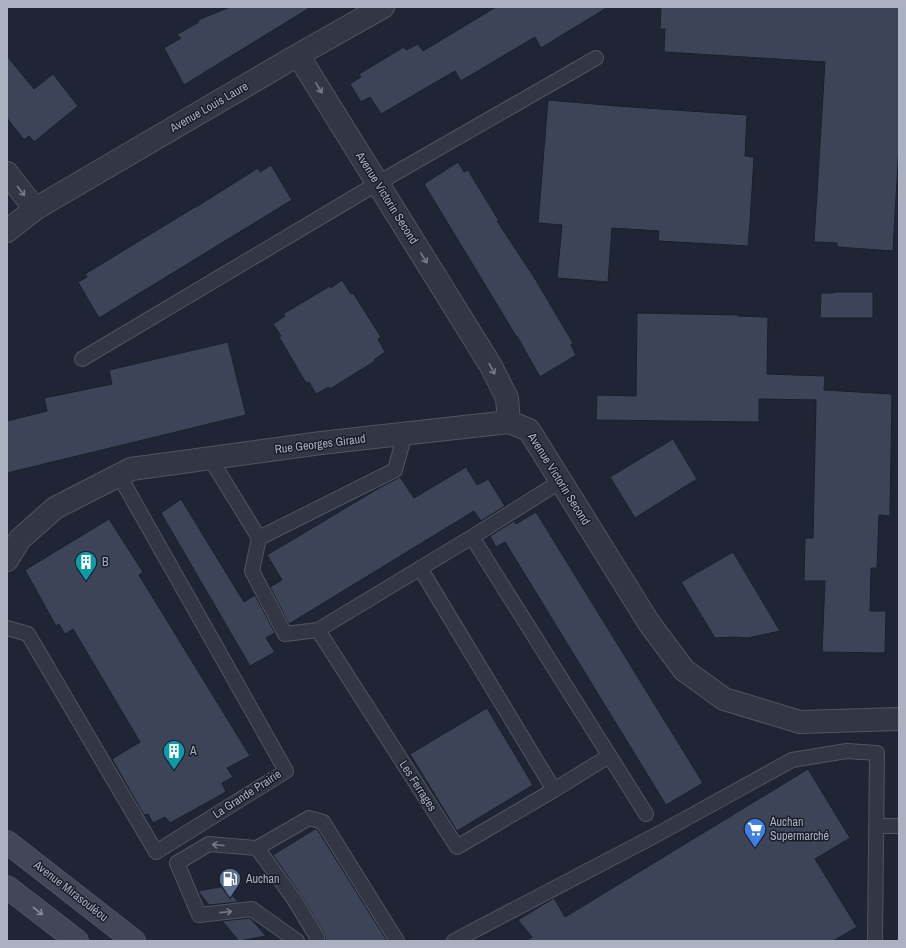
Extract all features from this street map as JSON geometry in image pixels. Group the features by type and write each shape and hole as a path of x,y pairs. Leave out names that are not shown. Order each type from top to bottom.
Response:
{"main road":[{"name":"Avenue Mirasouléou","path":"7,842 134,941"},
{"path":"7,887 72,937 90,906"}],"street":[{"name":"Avenue Louis Laure","path":"7,231 35,209 383,7"},
{"name":"Avenue Victorin Second","path":"298,55 491,366 507,398 509,422 529,430 649,623 684,670 724,700 800,722 899,719"},
{"path":"7,173 35,209"},
{"name":"Rue Georges Giraud","path":"7,560 20,539 55,508 125,472 210,458 509,422"}],"lane":[{"path":"82,359 378,183 596,58"},
{"path":"259,538 395,470 405,434"},
{"path":"210,458 259,538 252,571 285,634 318,630 561,481"},
{"name":"La Grande Prairie","path":"7,628 28,634 156,852 286,771 125,472"},
{"path":"472,536 646,814"},
{"path":"420,568 554,790"},
{"name":"Les Ferrages","path":"318,630 457,848 609,756"},
{"path":"454,941 658,834 792,760 847,752 877,753 875,941"},
{"path":"298,941 252,910 199,915 178,863 209,844 257,848 309,818 323,822 397,941"},
{"path":"876,826 899,826"},
{"path":"257,848 294,899 317,937 317,941"}],"building":[{"path":"230,7 311,7 184,85 164,48 181,38 176,35 199,22 198,20"},
{"path":"496,7 608,7 541,48 535,37 461,81 455,71 381,114 370,97 361,102 350,84 361,77 359,74 404,47 406,50 418,44 423,51"},
{"path":"661,7 899,7 899,144 893,251 837,247 837,243 814,242 825,62 664,52 665,29 660,29"},
{"path":"7,56 34,89 53,74 78,106 34,142 29,136 24,140 7,118"},
{"path":"548,100 747,115 745,156 754,157 748,246 658,241 659,231 612,228 608,282 557,278 562,225 538,223"},
{"path":"458,162 464,172 468,170 499,221 497,221 534,277 573,343 571,345 576,355 540,377 517,336 424,184"},
{"path":"271,165 292,200 99,318 78,282 87,277 85,274 258,168 260,172"},
{"path":"342,280 351,294 353,293 381,337 378,339 385,352 374,360 375,361 330,389 329,387 316,394 309,382 306,383 273,324 285,316 283,314 330,286 331,288"},
{"path":"873,292 873,318 820,318 821,293"},
{"path":"637,313 768,317 767,374 825,376 824,390 892,394 890,516 879,515 877,568 871,568 870,611 886,611 885,653 822,652 825,581 804,581 805,538 813,538 816,400 759,399 759,422 596,420 597,395 636,396"},
{"path":"228,342 246,415 7,473 7,421 47,411 44,398 112,384 109,370"},
{"path":"673,439 697,479 635,518 610,477"},
{"path":"466,467 477,485 488,479 505,506 481,521 474,511 289,624 270,587 282,580 267,555 400,477 414,498"},
{"path":"181,499 244,602 255,595 275,633 266,638 275,652 250,666 161,513"},
{"path":"536,512 703,783 666,805 505,542 496,547 490,536 514,521 516,524"},
{"path":"109,519 143,572 139,575 250,756 227,768 233,777 222,783 226,792 170,823 165,817 153,823 148,814 144,815 112,759 140,742 73,629 65,634 59,624 56,626 25,570"},
{"path":"733,552 780,631 748,638 715,638 681,582"},
{"path":"487,708 533,785 457,831 410,754"},
{"name":"Auchan Supermarché","path":"808,769 850,838 815,859 857,927 833,941 526,941 532,937 518,920 554,898 565,917"},
{"path":"317,829 387,941 326,941 324,933 301,895 273,855"},
{"path":"225,886 238,902 209,905 198,891"},
{"path":"250,918 266,936 239,941 222,921"}],"place":[{"name":"B","path":"86,582"},
{"name":"A","path":"174,770"},
{"name":"Auchan Supermarché","path":"755,848"},
{"name":"Auchan","path":"230,898"}]}
